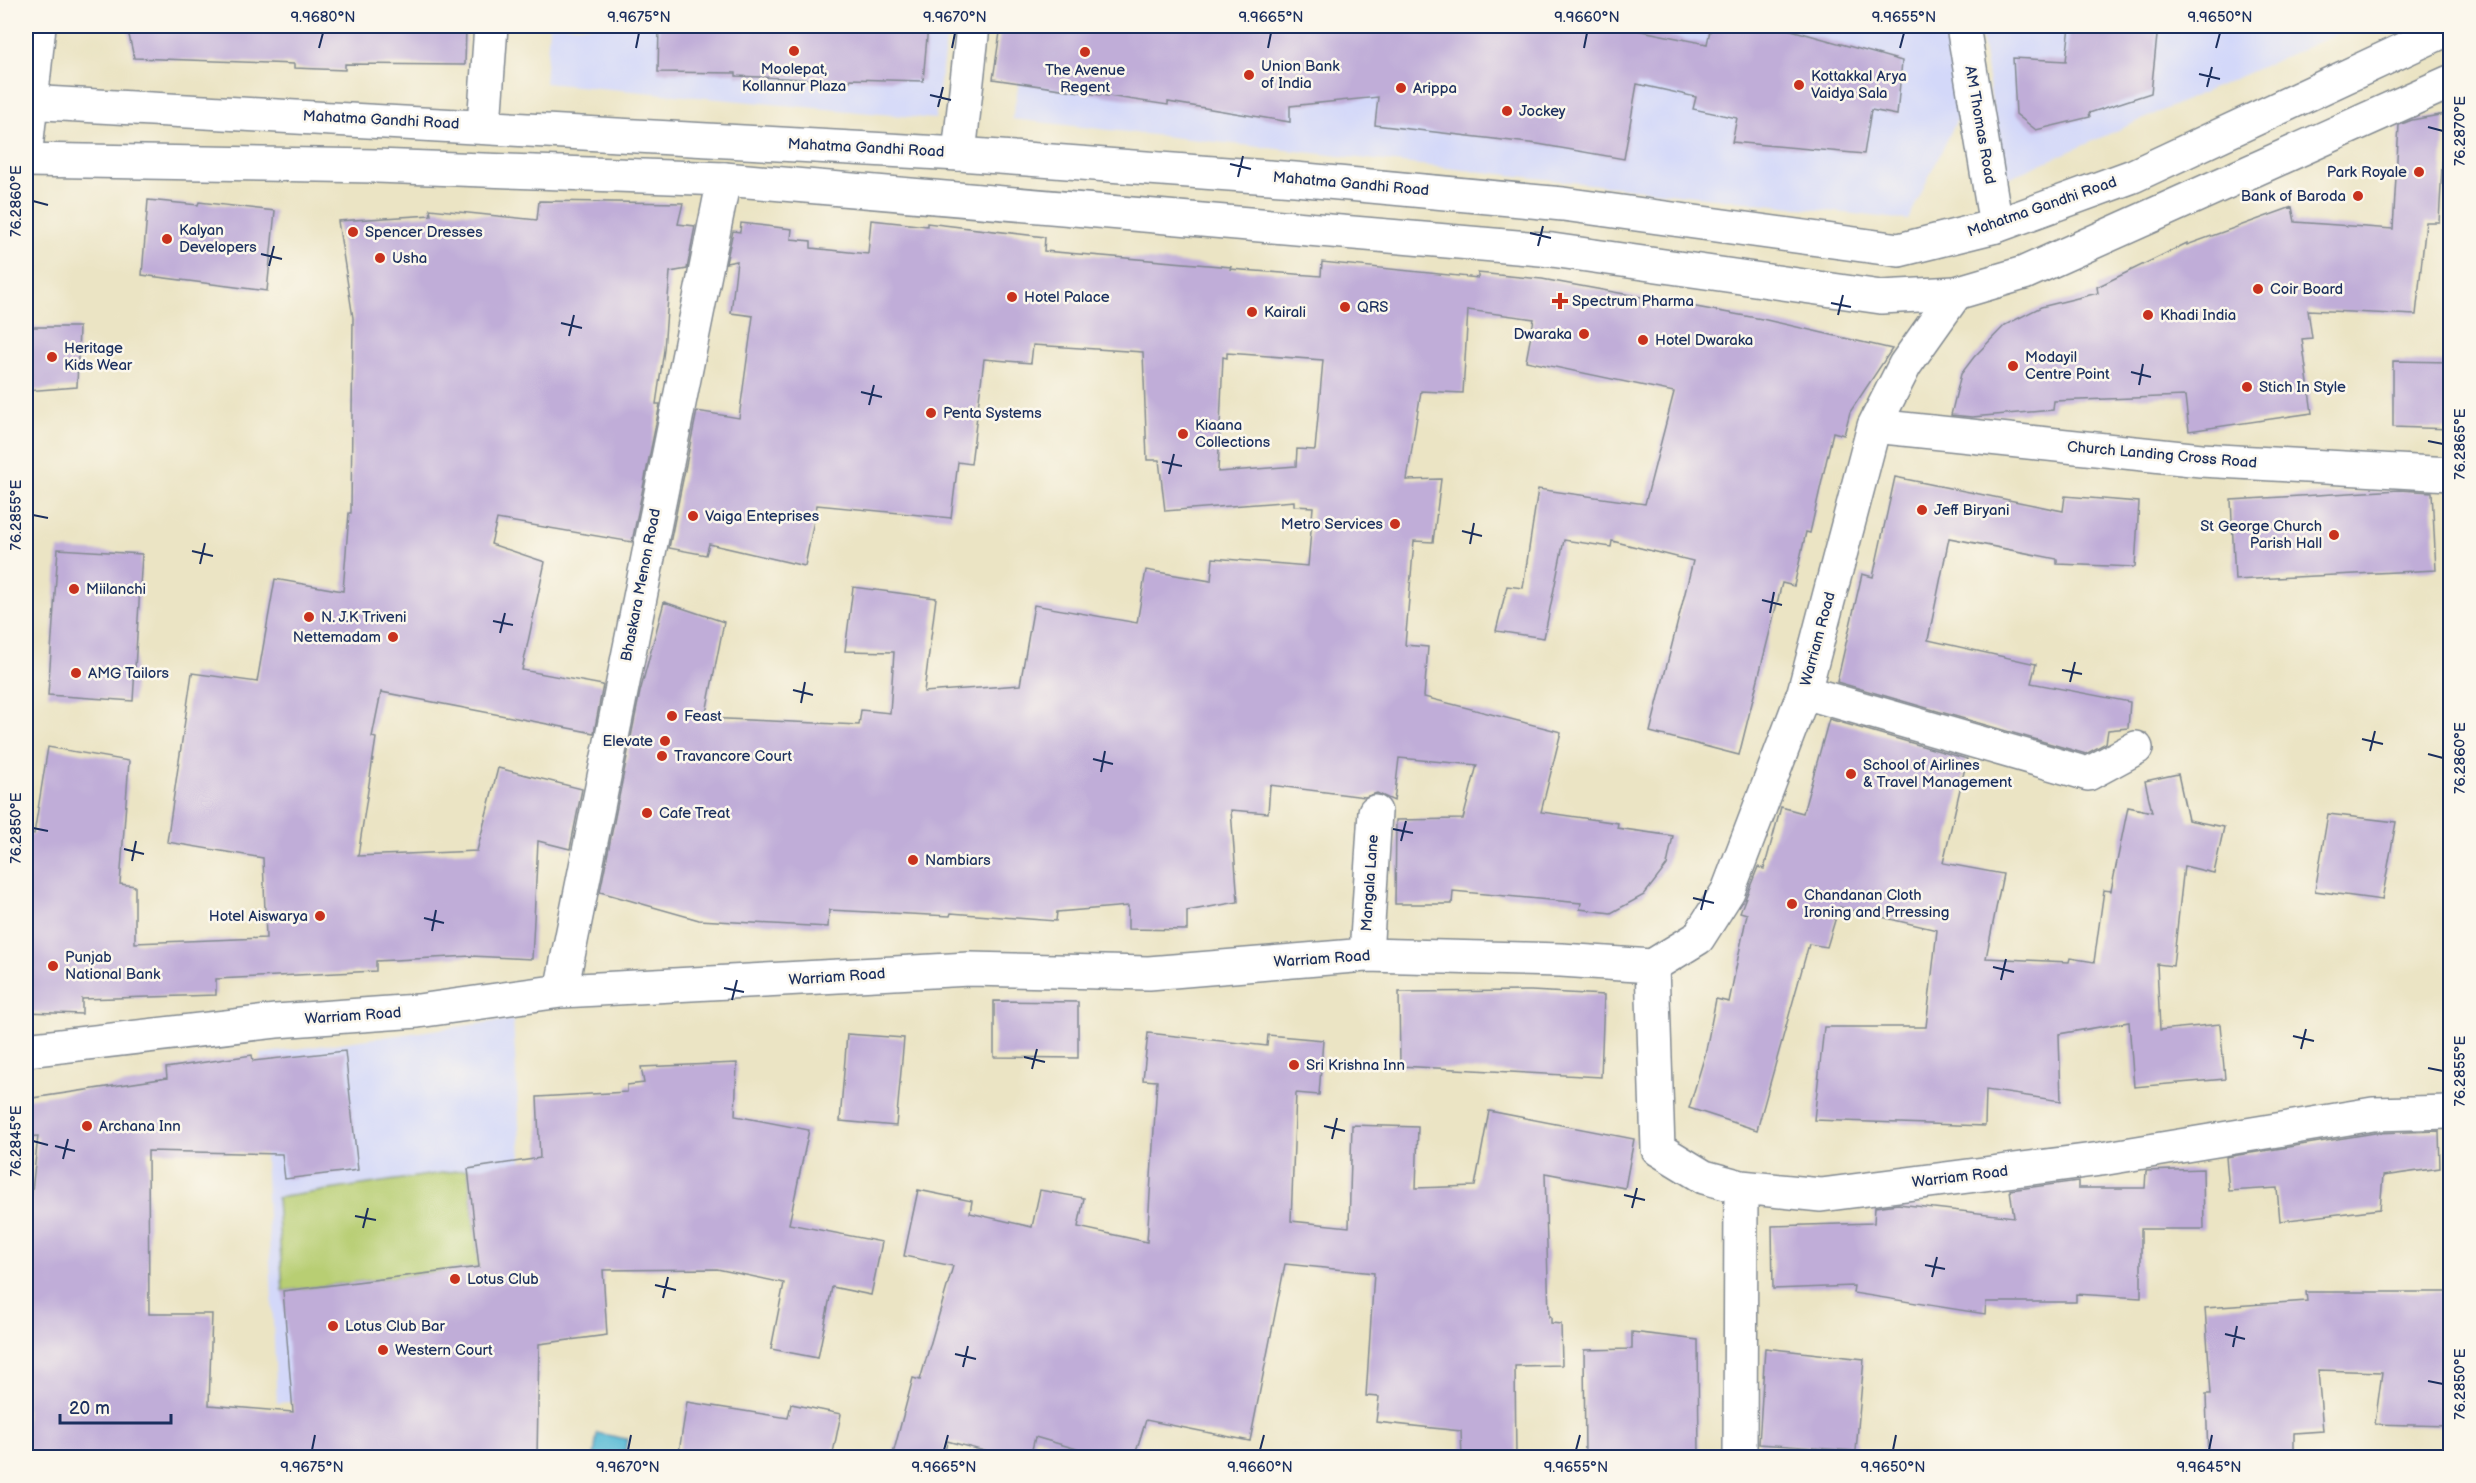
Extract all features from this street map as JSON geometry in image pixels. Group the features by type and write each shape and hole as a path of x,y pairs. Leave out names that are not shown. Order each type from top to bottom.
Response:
{"street":[{"path":"26,149 28,102 39,26"},
{"path":"484,125 491,26"},
{"path":"954,199 973,26"},
{"name":"AM Thomas Road","path":"1962,26 1996,225"},
{"name":"Mahatma Gandhi Road","path":"28,102 484,125 959,153 1294,179 1563,204 1899,250 1996,225 2133,176 2451,28"},
{"path":"26,160 376,166 724,179 1552,250 1881,297 1956,293 2024,273 2451,82"},
{"name":"Bhaskara Menon Road","path":"561,991 724,179"},
{"name":"Warriam Road","path":"26,1050 276,1021 418,1011 561,991 969,969 1149,973 1366,955 1561,960 1652,966 1698,938 1728,891 1804,692 1874,426 1905,365 1956,293"},
{"name":"Church Landing Cross Road","path":"1874,426 2201,460 2451,474"},
{"path":"1804,692 2088,774 2136,748"},
{"name":"Mangala Lane","path":"1366,955 1375,812"},
{"name":"Warriam Road","path":"1652,966 1658,1149 1704,1177 1741,1186 1821,1195 2101,1159 2373,1114 2451,1112"},
{"path":"1740,1458 1741,1186"}],"shaded area":[{"path":"549,26 948,26 935,119 545,83"},
{"path":"1030,26 1952,26 1966,101 1908,220 1012,119"},
{"path":"1980,26 2355,26 2004,180"},
{"name":"Lotus Club","path":"513,1019 534,1382 277,1403 260,1054"}],"green space":[{"path":"468,1169 479,1267 283,1291 277,1198"}],"water":[{"path":"597,1433 627,1439 624,1457 594,1457"}],"building":[{"path":"127,26 466,26 465,65 345,64 345,70 294,68 294,64 134,58"},
{"path":"659,26 928,26 923,81 850,79 850,81 736,76 736,73 658,72"},
{"path":"1001,26 1617,26 1707,44 1711,26 1777,26 1902,61 1897,115 1871,110 1864,154 1732,142 1737,118 1693,109 1696,97 1637,84 1624,159 1538,144 1375,125 1378,97 1290,106 1290,122 1168,102 1168,105 993,79"},
{"path":"2070,26 2158,26 2151,93 2089,113 2090,117 2036,130 2016,114 2013,58 2066,61"},
{"path":"2445,114 2439,222 2426,222 2416,315 2308,310 2312,338 2302,339 2312,413 2189,431 2185,396 2054,401 2053,410 1972,417 1951,415 1961,374 2005,325 2041,307 2098,293 2097,287 2187,243 2187,245 2292,207 2295,222 2393,229 2399,125 2412,120"},
{"path":"148,200 198,205 199,202 275,211 267,291 142,275"},
{"path":"539,201 683,203 678,224 695,226 687,269 670,272 664,350 656,404 660,404 632,542 497,519 491,544 545,562 522,670 603,685 594,733 381,692 372,737 376,738 358,856 477,851 498,768 582,789 570,849 538,841 532,959 471,956 376,961 376,971 216,979 216,995 82,999 82,1014 26,1012 26,833 34,834 48,747 129,761 120,884 135,886 135,943 266,938 263,858 167,842 192,673 257,682 275,579 343,591 349,513 351,513 353,318 338,221 431,215 430,209 537,220"},
{"path":"871,220 927,226 927,223 1045,237 1044,251 1231,267 1230,269 1321,276 1322,262 1478,278 1478,273 1542,279 1762,319 1892,349 1850,412 1844,435 1833,432 1810,533 1806,532 1794,586 1782,583 1739,755 1650,732 1693,561 1612,541 1611,547 1564,540 1544,638 1496,631 1507,586 1523,588 1538,489 1645,504 1674,392 1526,361 1534,319 1468,310 1463,393 1421,391 1407,480 1441,479 1433,542 1414,541 1405,645 1428,647 1424,697 1561,732 1541,812 1618,823 1617,828 1673,836 1667,865 1644,895 1611,913 1580,909 1581,903 1453,891 1452,904 1395,904 1396,820 1463,819 1477,765 1399,758 1394,801 1377,793 1365,797 1270,785 1268,813 1231,810 1238,902 1187,911 1187,930 1128,929 1128,906 1057,912 1056,921 951,913 950,916 829,910 828,927 699,920 600,892 640,692 664,602 724,622 705,718 859,725 861,710 890,713 894,652 845,651 853,587 936,598 924,692 1020,685 1034,605 1137,623 1146,570 1211,581 1213,558 1308,566 1313,507 1294,506 1294,501 1165,511 1159,460 1147,460 1143,352 1033,345 1031,363 984,359 971,464 958,462 951,518 817,505 805,566 709,544 706,555 669,548 697,411 739,418 753,316 731,313 737,261 726,263 733,231 740,232 741,223 792,229 791,239 811,241 811,248 868,254","holes":["1227,353 1323,360 1315,450 1297,449 1296,466 1218,472 1223,357 1227,358"]},
{"name":"Heritage Kids Wear","path":"26,327 79,327 77,387 26,391"},
{"path":"2393,361 2451,362 2451,429 2393,427"},
{"path":"1895,477 2063,511 2065,496 2139,502 2135,567 2057,564 2057,559 1949,538 1928,640 2036,664 2031,683 2130,702 2128,728 2108,730 2106,743 2086,754 1837,682 1862,574 1873,577"},
{"name":"St George Church Parish Hall","path":"2399,490 2432,492 2436,570 2235,580 2231,500"},
{"path":"58,549 142,554 133,701 48,695"},
{"path":"1829,719 1967,759 1943,863 2003,874 1986,958 2069,962 2070,958 2094,962 2104,890 2111,891 2128,807 2152,812 2145,781 2178,774 2188,820 2224,827 2214,873 2184,866 2173,966 2157,964 2160,1030 2220,1024 2225,1079 2134,1087 2129,1022 2059,1034 2061,1101 1986,1090 1985,1126 1814,1120 1824,1027 1926,1027 1937,930 1839,907 1827,947 1809,944 1757,1130 1689,1108 1705,1055 1716,999 1729,1002 1747,914 1740,912 1758,867 1764,869 1781,807 1803,813"},
{"path":"2328,814 2396,822 2382,900 2315,891"},
{"path":"1531,991 1604,995 1601,1077 1400,1066 1399,992"},
{"path":"994,1001 1078,1002 1078,1058 994,1057"},
{"path":"1148,1033 1267,1046 1268,1035 1323,1040 1319,1095 1296,1093 1291,1221 1349,1227 1352,1125 1418,1127 1416,1188 1475,1186 1489,1111 1634,1139 1625,1188 1545,1173 1549,1317 1551,1317 1551,1323 1561,1324 1562,1365 1515,1366 1516,1458 1462,1458 1461,1431 1376,1422 1379,1397 1366,1396 1374,1273 1285,1264 1250,1441 1146,1420 1134,1458 1108,1458 1035,1437 1030,1458 1010,1458 947,1441 944,1458 892,1458 913,1378 920,1380 953,1266 904,1256 918,1190 972,1201 970,1213 1032,1227 1040,1190 1084,1198 1078,1227 1147,1242 1157,1081 1143,1080"},
{"path":"847,1034 904,1038 896,1126 840,1121"},
{"path":"345,1051 358,1170 285,1179 282,1154 148,1151 149,1314 212,1314 209,1405 293,1412 283,1291 479,1267 468,1169 540,1158 537,1097 627,1092 627,1085 644,1083 641,1067 737,1063 735,1116 809,1130 789,1224 882,1242 871,1295 832,1287 818,1358 771,1349 784,1283 717,1269 603,1270 607,1335 539,1344 537,1458 26,1458 26,1246 38,1136 26,1137 26,1099 167,1078 166,1068 252,1055 253,1061"},
{"path":"2439,1131 2440,1168 2383,1176 2380,1209 2280,1221 2277,1188 2229,1191 2226,1157 2375,1133"},
{"path":"2203,1169 2204,1229 2141,1229 2141,1298 2076,1294 2076,1302 1986,1302 1985,1314 1853,1293 1854,1286 1773,1289 1772,1226 1874,1223 1875,1207 1898,1204 2014,1217 2010,1190 2078,1181 2078,1188 2145,1188 2146,1171"},
{"path":"2306,1292 2451,1292 2448,1426 2375,1424 2382,1372 2318,1370 2323,1431 2294,1433 2294,1458 2208,1458 2206,1394 2211,1394 2205,1308 2307,1301"},
{"path":"1632,1332 1698,1340 1699,1458 1585,1458 1584,1350 1632,1349"},
{"path":"1765,1348 1864,1359 1856,1451 1759,1444"},
{"path":"687,1402 788,1418 791,1404 841,1414 832,1458 678,1458"}],"place":[{"name":"Moolepat, Kollannur Plaza","path":"794,51"},
{"name":"The Avenue Regent","path":"1085,52"},
{"name":"Union Bank of India","path":"1249,75"},
{"name":"Kottakkal Arya Vaidya Sala","path":"1799,85"},
{"name":"Arippa","path":"1401,88"},
{"name":"Jockey","path":"1507,111"},
{"name":"Park Royale","path":"2419,172"},
{"name":"Bank of Baroda","path":"2358,196"},
{"name":"Spencer Dresses","path":"353,232"},
{"name":"Kalyan Developers","path":"167,239"},
{"name":"Usha","path":"380,258"},
{"name":"Coir Board","path":"2258,289"},
{"name":"Hotel Palace","path":"1012,297"},
{"name":"Spectrum Pharma","path":"1560,301"},
{"name":"QRS","path":"1345,307"},
{"name":"Kairali","path":"1252,312"},
{"name":"Khadi India","path":"2148,315"},
{"name":"Dwaraka","path":"1584,334"},
{"name":"Hotel Dwaraka","path":"1643,340"},
{"name":"Heritage Kids Wear","path":"52,357"},
{"name":"Modayil Centre Point","path":"2013,366"},
{"name":"Stich In Style","path":"2247,387"},
{"name":"Penta Systems","path":"931,413"},
{"name":"Kiaana Collections","path":"1183,434"},
{"name":"Jeff Biryani","path":"1922,510"},
{"name":"Vaiga Enteprises","path":"693,516"},
{"name":"Metro Services","path":"1395,524"},
{"name":"St George Church Parish Hall","path":"2334,535"},
{"name":"Miilanchi","path":"74,589"},
{"name":"N. J.K Triveni","path":"309,617"},
{"name":"Nettemadam","path":"393,637"},
{"name":"AMG Tailors","path":"76,673"},
{"name":"Feast","path":"672,716"},
{"name":"Elevate","path":"665,741"},
{"name":"Travancore Court","path":"662,756"},
{"name":"School of Airlines & Travel Management","path":"1851,774"},
{"name":"Cafe Treat","path":"647,813"},
{"name":"Nambiars","path":"913,860"},
{"name":"Chandanan Cloth Ironing and Prressing","path":"1792,904"},
{"name":"Hotel Aiswarya","path":"320,916"},
{"name":"Punjab National Bank","path":"53,966"},
{"name":"Sri Krishna Inn","path":"1294,1065"},
{"name":"Archana Inn","path":"87,1126"},
{"name":"Lotus Club","path":"455,1279"},
{"name":"Lotus Club Bar","path":"333,1326"},
{"name":"Western Court","path":"383,1350"}]}
